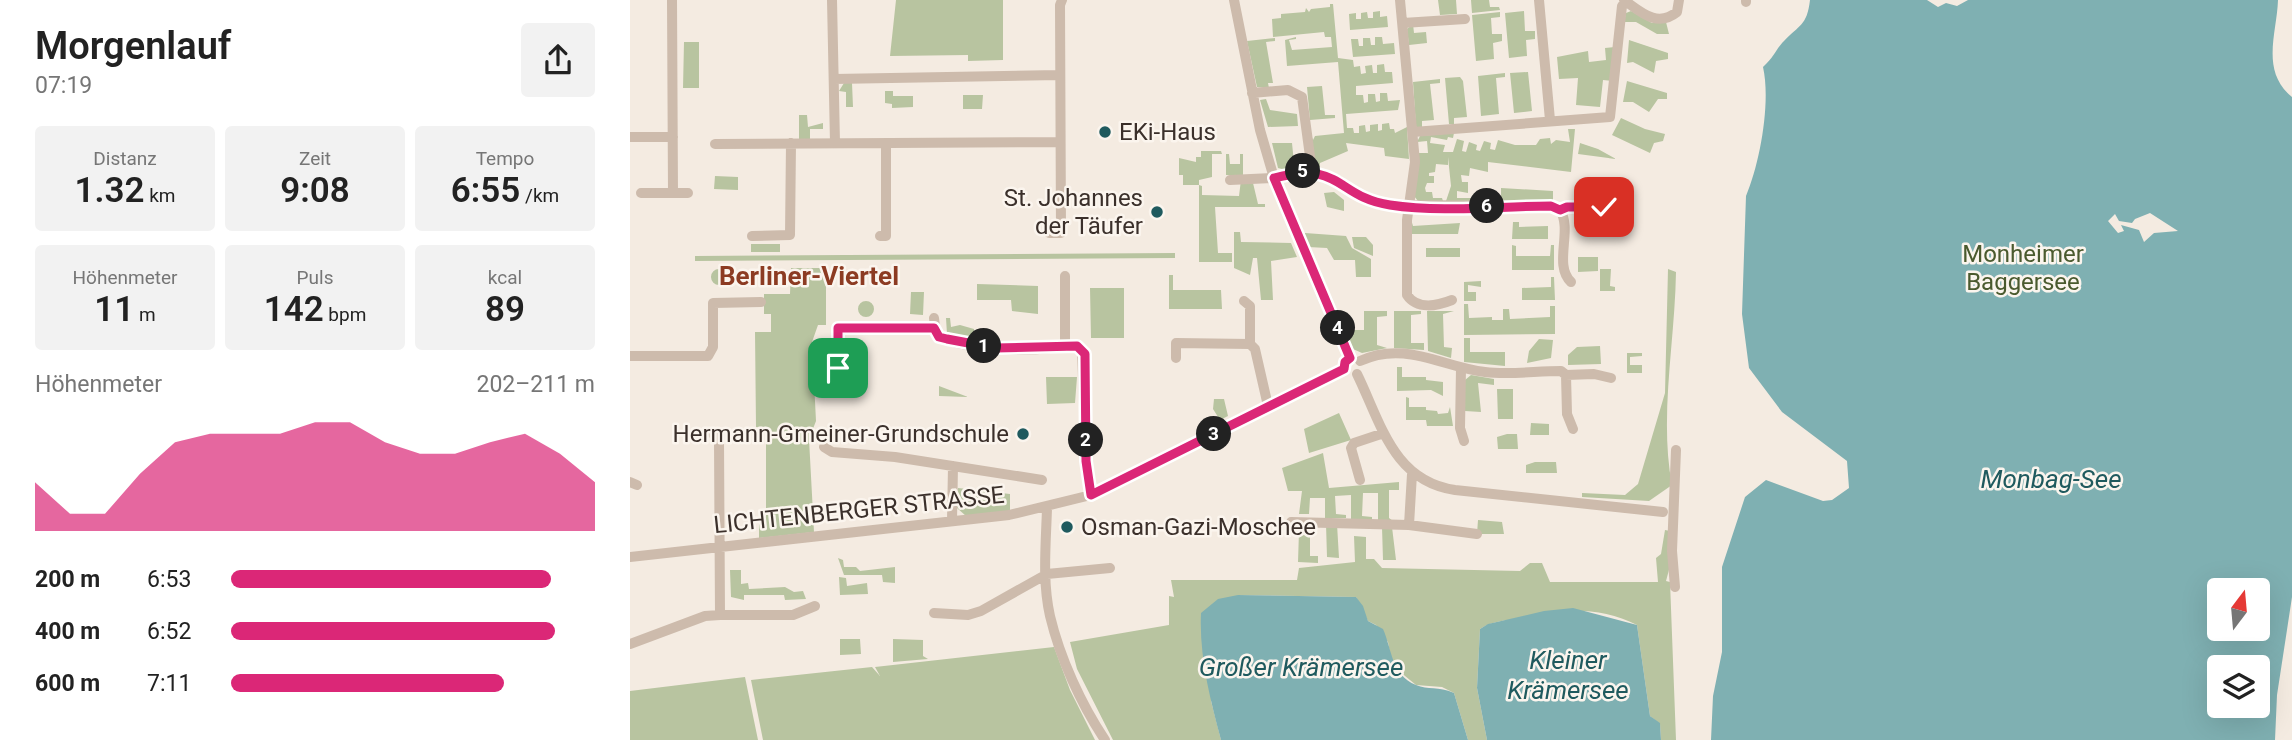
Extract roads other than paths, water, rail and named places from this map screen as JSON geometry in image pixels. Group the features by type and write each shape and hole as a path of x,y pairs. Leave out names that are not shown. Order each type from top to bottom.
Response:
{"street":[{"path":"672,0 673,193"},
{"path":"832,0 835,143"},
{"path":"1049,233 1061,233 1059,5 1062,0"},
{"path":"1234,0 1252,93 1274,178 1350,358"},
{"path":"1401,0 1415,162 1408,207 1408,297 1422,305 1441,304 1452,300"},
{"path":"1539,0 1550,120"},
{"path":"1413,132 1550,120 1605,120 1610,117 1622,6 1625,1 1650,18 1659,20 1669,19 1676,12 1679,1"},
{"path":"1402,23 1465,19"},
{"path":"834,79 1059,75"},
{"path":"1252,93 1288,90 1302,97 1312,171"},
{"path":"630,137 673,137"},
{"path":"715,144 1060,142"},
{"path":"752,236 790,235 791,143"},
{"path":"880,236 886,236 886,143"},
{"path":"1230,180 1274,178 1312,171 1336,179 1372,200 1408,207 1551,206 1560,210 1564,220 1565,271 1571,282"},
{"path":"641,193 688,193"},
{"path":"1560,210 1567,207 1604,207 1616,201"},
{"path":"1065,276 1065,344"},
{"path":"1244,301 1250,306 1250,344"},
{"path":"630,356 708,356 713,347 713,303 761,302"},
{"path":"838,368 838,328 934,323 939,337 992,348 1053,348 1065,344 1077,346 1085,354 1086,461 1091,495"},
{"path":"1176,358 1176,343 1250,344 1255,349 1268,406"},
{"path":"1350,358 1360,361 1382,352 1395,352 1447,360 1461,368 1496,373 1561,371 1566,375 1594,374 1611,378"},
{"path":"1350,358 1345,362 1344,369 1348,374 1357,374 1362,369 1360,361"},
{"path":"1461,368 1460,428 1464,441"},
{"name":"LICHTENBERGER STRASSE","path":"630,557 1047,508 1091,495 1344,369"},
{"path":"1357,374 1396,456 1412,474 1447,489 1663,512"},
{"path":"1566,375 1567,415 1573,429"},
{"path":"1360,480 1352,448 1354,443 1384,433"},
{"path":"713,434 719,440 720,615"},
{"path":"824,447 832,452 953,466 1042,480"},
{"path":"1675,587 1672,551 1676,450"},
{"path":"952,521 953,466"},
{"path":"1409,525 1412,474"},
{"path":"1047,508 1050,615 1075,685 1105,740"},
{"path":"1292,522 1409,525 1477,534"},
{"path":"934,613 968,615 981,611 1047,574 1110,568"},
{"path":"630,644 705,616 793,615 815,606"}],"water":[{"name":"Monbag-See","path":"1810,0 1927,0 1938,7 1946,3 1957,6 1968,0 2278,0 2273,64 2282,87 2292,97 2292,597 2277,695 2275,740 1711,740 1713,696 1722,652 1722,567 1745,497 1766,480 1823,501 1832,500 1849,488 1847,461 1782,412 1749,368 1742,314 1746,196 1756,167 1763,132 1766,97 1763,67 1807,15","holes":["2150,213 2178,231 2154,233 2144,242 2139,230 2121,225 2124,231 2118,233 2108,221 2115,214 2119,221 2132,223"]},
{"name":"Großer Krämersee","path":"1238,595 1356,597 1363,606 1368,621 1383,629 1397,668 1408,681 1454,693 1468,740 1221,740 1209,693 1201,613 1218,599"},
{"name":"Kleiner Krämersee","path":"1573,608 1637,625 1650,716 1660,723 1661,740 1487,740 1477,688 1480,629 1488,624 1544,611"}],"place":[{"name":"EKi-Haus","path":"1105,132"},
{"name":"St. Johannes der Täufer","path":"1157,212"},
{"name":"Hermann-Gmeiner-Grundschule","path":"1023,434"},
{"name":"Osman-Gazi-Moschee","path":"1067,527"}],"district":[{"name":"Berliner-Viertel","path":"809,276"}],"park label":[{"name":"Monheimer Baggersee","path":"2023,268"}]}
